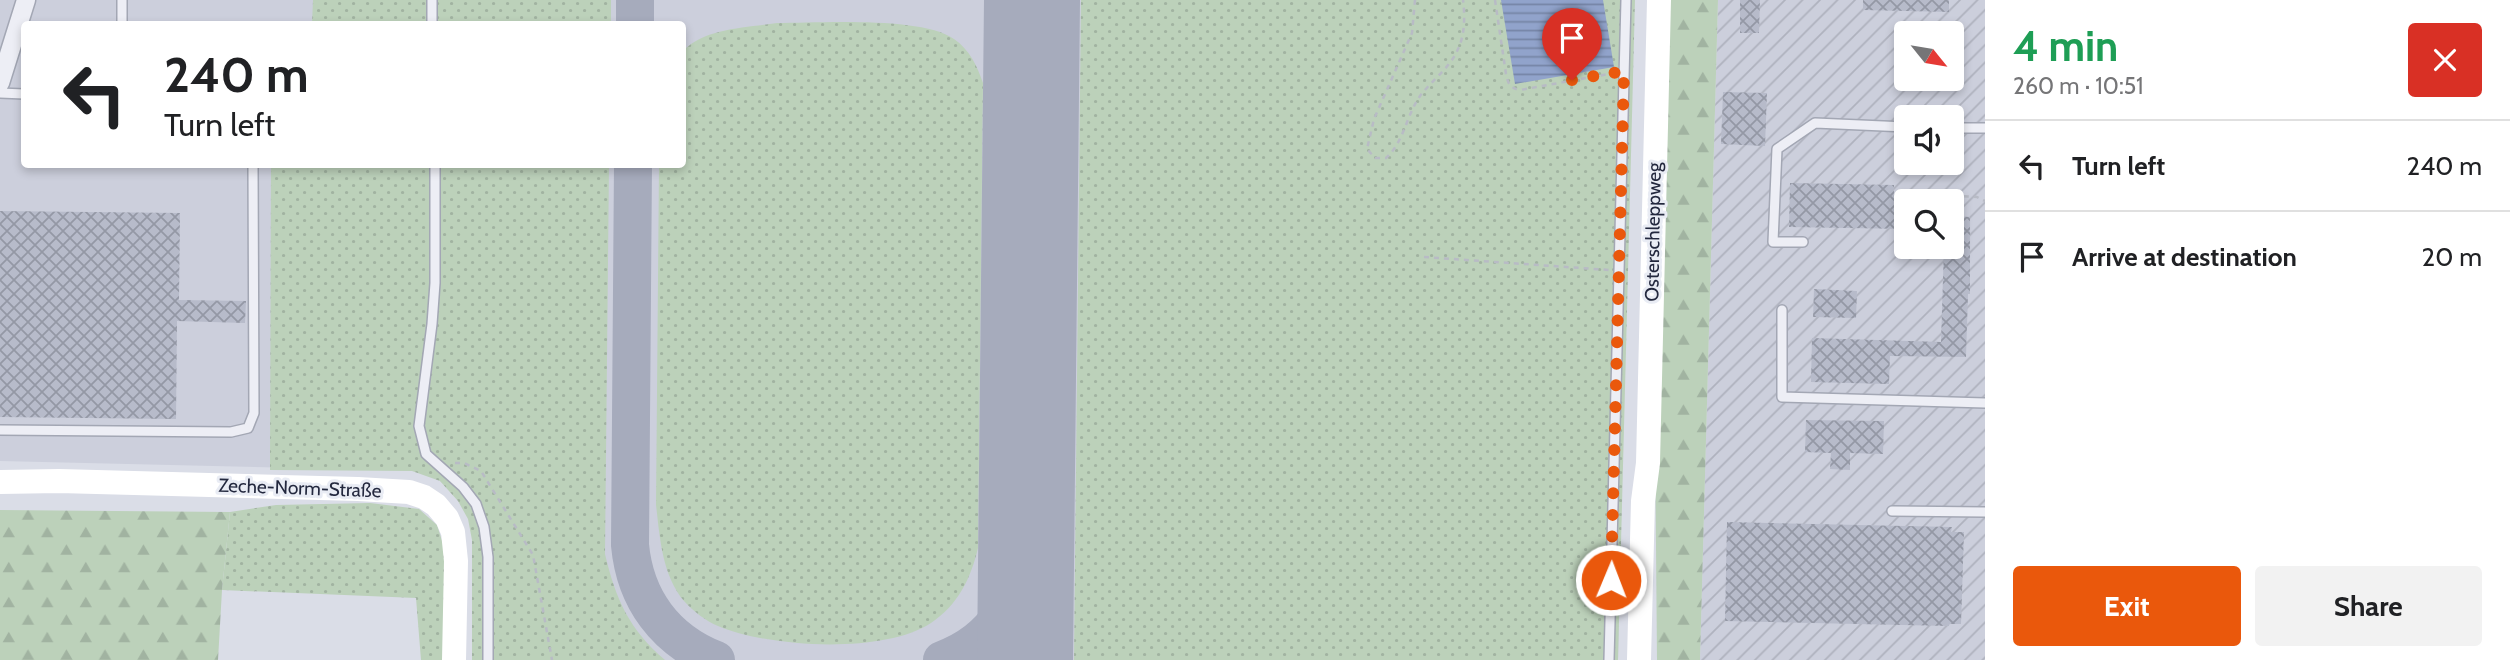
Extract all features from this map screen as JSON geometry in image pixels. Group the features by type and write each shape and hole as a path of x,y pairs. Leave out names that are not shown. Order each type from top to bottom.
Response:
{"street":[{"path":"0,83 26,0"},
{"name":"Osterschleppweg","path":"1639,660 1643,500 1648,463 1659,0"},
{"name":"Osterschleppweg","path":"1648,463 1652,499 1653,660"},
{"name":"Zeche-Norm-Straße","path":"0,482 72,481 358,489 409,492 424,497 436,505 453,531 456,561 454,660"}],"lane":[{"path":"122,0 122,21"},
{"path":"432,0 432,21"},
{"path":"1609,660 1626,0"},
{"path":"0,93 21,94"},
{"path":"1803,242 1773,242 1777,149 1815,123 1894,126"},
{"path":"1964,128 1985,128"},
{"path":"0,430 231,432 248,428 254,414 253,168"},
{"path":"435,168 435,283 419,426 426,454 463,487 476,504 484,527 488,557 488,660"},
{"path":"1782,310 1782,397 1985,403"},
{"path":"1892,511 1985,512"}],"path":[{"path":"1415,0 1412,33 1374,119 1367,149 1375,158 1386,158 1395,150 1420,96 1441,74 1459,48 1465,16 1463,0"},
{"path":"1495,0 1506,74 1512,88 1520,90 1624,71"},
{"path":"1964,196 1977,197 1985,201"},
{"path":"1424,257 1619,271"},
{"path":"438,464 464,463 481,471 533,555 552,660"}],"shaded area":[{"path":"0,0 1633,0 1618,660 482,660 471,505 427,471 0,461"},
{"path":"1718,0 1985,0 1985,660 1700,660"}],"green space":[{"path":"313,0 611,0 611,21 312,21"},
{"path":"1081,0 1635,0 1618,660 1074,660"},
{"path":"1666,0 1718,0 1700,660 1657,660 1655,432"},
{"path":"843,22 919,27 954,39 969,53 983,83 978,548 972,570 949,608 931,623 910,633 885,640 796,643 767,639 718,626 696,612 677,591 667,568 661,543 656,505 659,168 686,168 686,48 714,33 777,23"},
{"path":"271,168 609,168 605,554 614,586 626,613 642,637 665,660 472,660 472,540 468,519 458,501 440,481 412,471 270,470"},
{"path":"370,503 419,509 437,525 445,550 444,660 421,660 416,598 222,590 230,512 276,505"},
{"path":"0,510 230,512 218,660 0,660"}],"water":[{"path":"1501,0 1603,0 1614,67 1515,84"}],"building":[{"path":"1740,0 1760,0 1759,33 1740,33"},
{"path":"1863,0 1949,0 1949,12 1863,10"},
{"path":"1723,92 1767,93 1765,146 1721,144"},
{"path":"1790,183 1894,185 1894,229 1789,227"},
{"path":"0,211 180,213 179,300 246,301 245,323 177,321 176,419 0,417"},
{"path":"1964,217 1970,217 1970,294 1966,357 1890,356 1889,384 1811,382 1812,338 1941,342 1944,259 1964,259"},
{"path":"1814,289 1857,291 1856,318 1813,317"},
{"path":"1806,420 1884,421 1883,454 1850,453 1850,470 1830,469 1831,453 1805,452"},
{"path":"1727,522 1952,527 1951,532 1964,532 1961,624 1949,626 1725,621"}],"taxiway":[{"path":"635,0 635,21"},
{"path":"633,168 630,545 633,565 646,600 668,629 698,652 716,660"},
{"path":"942,660 978,640 1002,614 1017,581 1026,542"}],"runway":[{"path":"1025,660 1032,0"}],"route":[{"path":"1572,80 1624,71 1611,580"}]}
